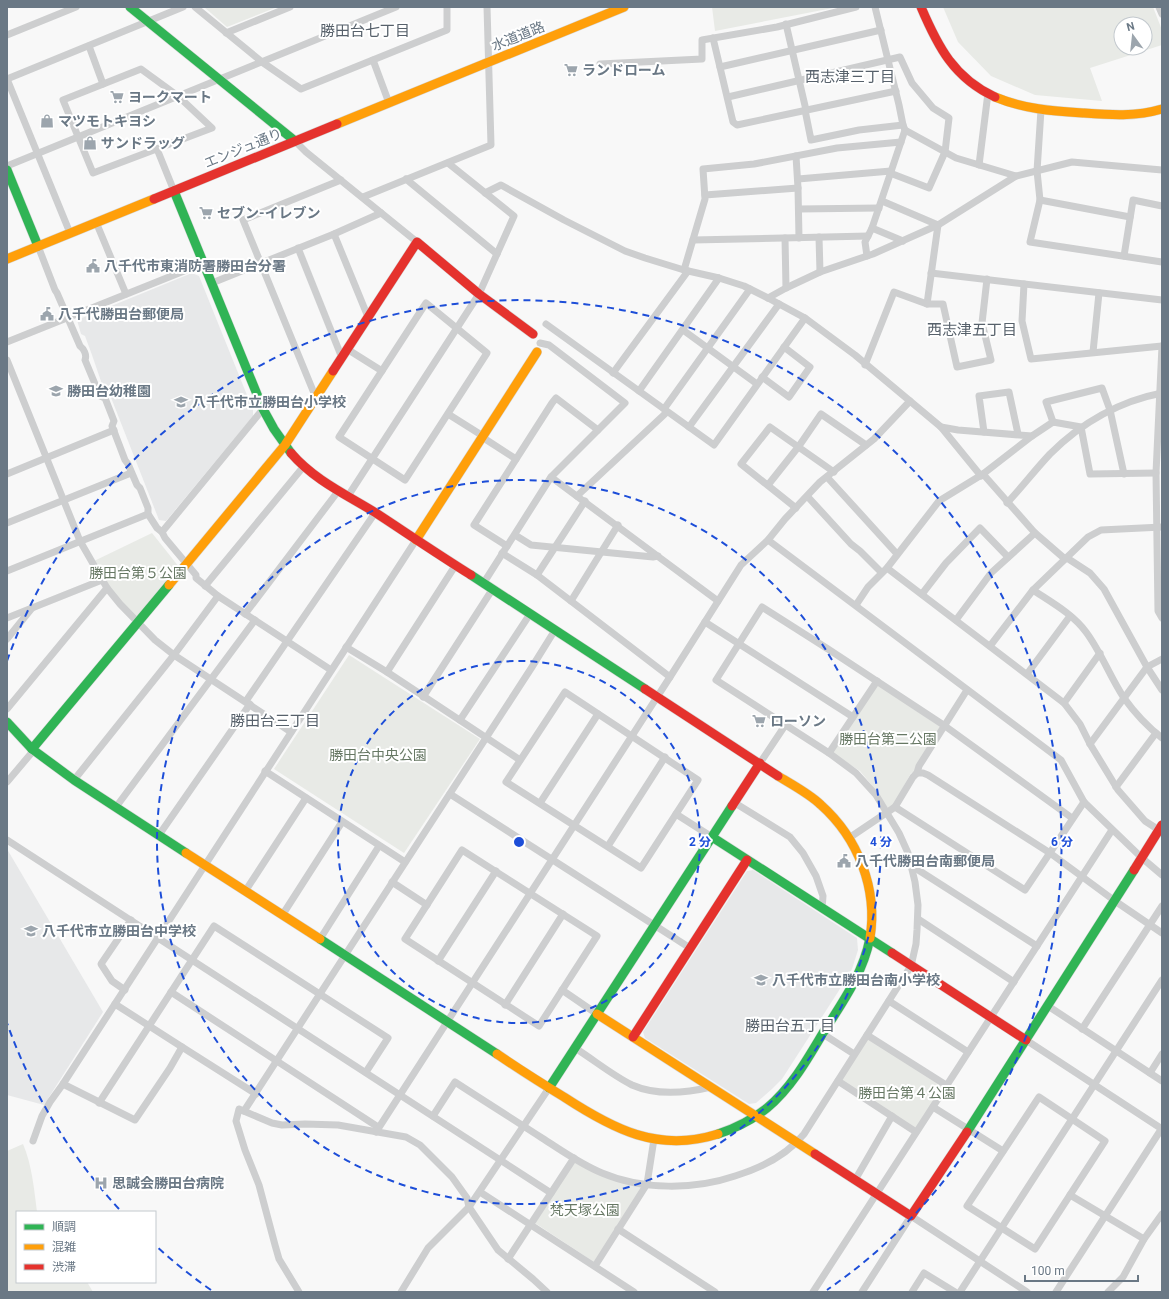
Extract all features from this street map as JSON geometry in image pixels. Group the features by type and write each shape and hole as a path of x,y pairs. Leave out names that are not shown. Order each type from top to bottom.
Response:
{"street":[{"path":"7,35 76,7"},
{"path":"33,1141 42,1116 50,1102 125,990 265,771 416,540 538,348 537,338 533,334 479,294 363,197 306,152 295,141 130,7"},
{"path":"70,233 7,79 183,7"},
{"path":"195,7 262,62 300,89 447,30 447,7"},
{"path":"7,166 396,7"},
{"path":"363,197 491,145 487,7"},
{"name":"水道道路","path":"489,63 624,7"},
{"path":"600,64 702,58 702,40 786,24 856,7"},
{"path":"867,256 865,242 872,228 882,200 901,142 904,127 875,7"},
{"path":"921,7 932,32 950,62 967,79 988,93 1012,104 1041,110 1122,116 1138,116 1162,109"},
{"path":"1159,7 1162,14"},
{"path":"226,33 286,8"},
{"path":"786,24 800,81 811,140 859,130 904,127 956,158 1016,176"},
{"path":"720,67 881,30"},
{"path":"713,38 733,122 737,125 896,91"},
{"path":"89,46 103,84"},
{"path":"728,98 900,57 912,83 933,108 949,118 945,152 929,188 891,172 798,179"},
{"path":"373,60 389,103"},
{"name":"エンジュ通り","path":"7,259 489,63"},
{"path":"141,69 178,96 212,128 93,174 63,100 103,84 141,69"},
{"path":"979,165 988,93"},
{"path":"1041,110 1037,171 1040,200 1030,242 1162,262"},
{"path":"613,373 686,271 705,195 703,170 754,164 838,148 901,142"},
{"path":"7,722 33,750 74,780 246,890 549,1088 609,1125 620,1130 654,1139 686,1140 706,1137 738,1126 756,1116 788,1085 823,1034 853,986 863,964 869,940 871,915 869,886 861,859 849,838 840,824 821,804 375,513 320,479 304,466 285,445 262,409 157,149"},
{"path":"796,156 799,238"},
{"path":"768,298 820,272 867,256 938,225 1016,176 1072,162 1162,170"},
{"path":"348,496 479,294 514,216 448,163"},
{"path":"7,170 53,285 58,293 80,346 83,348 86,357 85,360 100,396 105,398 114,421 112,426 131,473 140,488 148,508 148,514 157,528 162,532 186,565 196,575 196,578 205,586 331,670"},
{"path":"406,179 497,254"},
{"path":"316,398 243,220 341,180"},
{"path":"485,193 501,185 564,220 625,251 686,271 719,278 750,289 805,318 855,355 941,427 1034,533 1066,558 1090,573 1104,589 1162,690"},
{"path":"705,195 798,188"},
{"path":"882,200 938,225"},
{"path":"1040,200 1130,217"},
{"path":"1124,256 1133,200 1162,206"},
{"path":"799,209 878,208"},
{"path":"212,283 334,234 381,213"},
{"path":"96,222 126,294"},
{"path":"927,304 938,225"},
{"path":"872,228 903,241"},
{"path":"334,234 368,317"},
{"path":"693,240 868,236"},
{"path":"785,238 786,288"},
{"path":"819,238 820,272"},
{"path":"7,782 137,622 285,445 417,242"},
{"path":"298,248 342,358"},
{"path":"7,342 204,263"},
{"path":"931,273 1162,300"},
{"path":"639,391 719,278"},
{"path":"865,364 894,292 927,304 943,304 957,367 991,360 982,323 988,279"},
{"path":"1024,284 1022,321 1031,360 1093,352 1162,346 1160,441 1156,474 1159,528 1158,611 1162,618"},
{"path":"576,496 666,410 750,289"},
{"path":"1093,352 1099,293"},
{"path":"426,303 457,328 487,353 405,480 340,437 426,303"},
{"path":"689,427 779,304"},
{"path":"546,324 714,445 805,318"},
{"path":"683,330 757,384"},
{"path":"483,584 551,477 625,403 549,345 538,348"},
{"path":"762,377 789,397 810,367 784,347"},
{"path":"347,350 382,371"},
{"path":"7,360 80,540 107,588 137,622 155,640 174,655 291,732"},
{"path":"1053,422 1046,402 1102,388 1110,410 1124,474"},
{"path":"984,432 979,396 1010,392 1018,434"},
{"path":"1007,503 1050,454 1081,428 1110,410 1144,397 1161,393"},
{"path":"507,546 474,524 556,398 598,430"},
{"path":"377,1130 741,565 768,540 796,508 827,477 874,439 910,401"},
{"path":"162,532 262,409"},
{"path":"448,414 516,459"},
{"path":"768,485 822,414 866,445"},
{"path":"856,605 868,587 884,570 939,501 982,475 1032,436 1053,422 1081,428"},
{"path":"796,508 741,464 770,427 834,472"},
{"path":"941,427 958,430 1032,436"},
{"path":"1081,428 1090,474 1156,474"},
{"path":"7,474 114,430"},
{"path":"205,586 304,466"},
{"path":"7,523 131,473"},
{"path":"551,477 618,525 718,601"},
{"path":"827,477 897,554"},
{"path":"246,614 339,490"},
{"path":"808,496 851,544 884,570 922,594 1064,702 1074,714 1116,787 1145,821 1161,829 969,1129 862,1292"},
{"path":"537,576 585,502"},
{"path":"159,835 248,703 287,641 375,513"},
{"path":"7,570 148,514"},
{"path":"571,601 618,525"},
{"path":"922,594 946,563 980,528 1008,557"},
{"path":"990,646 1033,590 1088,537 1101,530 1159,528"},
{"path":"956,620 991,573 1034,533"},
{"path":"515,535 531,546 600,553 653,557 658,556"},
{"path":"768,540 1061,760 1084,802 1112,830 1162,875"},
{"path":"502,553 571,601 670,677"},
{"path":"387,672 455,566"},
{"path":"7,618 102,580"},
{"path":"7,709 107,588"},
{"path":"423,697 492,590"},
{"path":"1033,590 1070,616 1085,630 1100,653 1125,698 1159,736 1116,787"},
{"path":"74,780 174,655 218,596"},
{"path":"433,1116 455,1082 574,1158 601,1173 647,1184 688,1186 718,1182 757,1168 787,1151 797,1143 838,1081 911,966 916,944 918,918 917,894 912,866 899,833 869,786 856,773 830,753 716,680 762,606 945,726 1072,818"},
{"path":"7,639 33,607"},
{"path":"460,720 530,614"},
{"path":"1027,674 1070,616"},
{"path":"116,807 255,620"},
{"path":"705,622 853,717"},
{"path":"244,1111 346,956 392,882 532,668 555,630"},
{"path":"346,647 387,672 520,760"},
{"path":"1064,702 1100,653"},
{"path":"1090,744 1148,667 1162,660"},
{"path":"830,753 877,681"},
{"path":"849,838 895,807 967,690"},
{"path":"565,692 598,714 666,757 698,780 641,868 506,782 565,692"},
{"path":"540,803 598,714"},
{"path":"401,1292 428,1248 469,1207 480,1192 786,724"},
{"path":"608,846 666,757"},
{"path":"265,771 405,862"},
{"path":"917,773 928,775 1050,852 1162,933"},
{"path":"450,794 690,948"},
{"path":"246,890 306,798"},
{"path":"895,807 1025,890 1084,802"},
{"path":"735,803 790,837 803,853 816,876 823,896 822,908"},
{"path":"676,814 1162,1129 1056,1292"},
{"path":"283,914 342,822"},
{"path":"813,1292 1112,830"},
{"path":"7,840 551,1192"},
{"path":"320,939 379,846"},
{"path":"462,850 496,871 597,936 539,1026 405,939 462,850"},
{"path":"633,1037 747,860"},
{"path":"912,866 1037,946"},
{"path":"438,961 496,871"},
{"path":"392,882 426,905"},
{"path":"1082,1029 1162,906"},
{"path":"506,1005 563,914"},
{"path":"918,918 1014,982"},
{"path":"125,990 112,981 101,964 131,920"},
{"path":"99,1103 214,926 388,1038 366,1072"},
{"path":"960,1292 1162,980"},
{"path":"562,990 1027,1292"},
{"path":"171,992 377,1130"},
{"path":"889,1001 968,1052"},
{"path":"115,1004 256,1094"},
{"path":"1048,1006 1162,1081"},
{"path":"823,1034 854,1054"},
{"path":"867,1035 946,1085"},
{"path":"63,1084 135,1120 170,1068 182,1046"},
{"path":"575,1048 624,1080 643,1088 679,1093 711,1087"},
{"path":"1150,1073 1162,1054"},
{"path":"838,1081 916,1132"},
{"path":"1040,1097 1073,1119 1105,1141 1035,1249 967,1206 1040,1097"},
{"path":"933,1107 1003,1151"},
{"path":"299,1292 280,1259 274,1245 259,1185 245,1150 236,1121 239,1110 272,1123 282,1125 338,1125 377,1130 406,1137 420,1145 452,1177 467,1198 469,1207 498,1250 533,1278 547,1292"},
{"path":"855,1180 892,1116"},
{"path":"595,1266 647,1184 654,1139"},
{"path":"508,1259 574,1158"},
{"path":"480,1192 634,1292"},
{"path":"1070,1195 1144,1240"},
{"path":"1108,1292 1122,1277 1144,1240 1162,1214"},
{"path":"618,1229 715,1292"},
{"path":"912,1292 924,1273 955,1292"}],"shaded area":[{"name":"八千代市立勝田台小学校","path":"192,273 199,276 253,410 253,416 166,521 159,520 110,395 105,393 85,336 81,334 77,320"},
{"name":"八千代市立勝田台中学校","path":"7,849 103,1012 44,1105 7,1095"},
{"name":"八千代市立勝田台南小学校","path":"753,870 857,938 858,950 852,969 782,1079 756,1103 749,1104 645,1038 643,1032 747,871"}],"green space":[{"path":"204,7 277,7 227,27"},
{"path":"712,7 838,7 715,31"},
{"path":"943,7 1153,7 1162,30 1162,45 1153,48 1153,16 1113,16 1113,56 1128,56 1090,68 1102,101 1035,95 991,76 958,42"},
{"name":"勝田台第５公園","path":"152,533 179,567 138,620 108,587 94,561"},
{"name":"勝田台中央公園","path":"349,655 480,739 404,853 274,769"},
{"name":"勝田台第二公園","path":"878,685 940,727 916,772 911,773 894,804 887,808 860,771 832,753"},
{"name":"勝田台第４公園","path":"867,1035 946,1085 916,1132 838,1081"},
{"path":"23,1144 31,1169 37,1211 16,1211 16,1283 88,1283 93,1292 7,1292 7,1151"},
{"name":"梵天塚公園","path":"575,1161 644,1186 594,1262 535,1223"}],"traffic: fast":[{"path":"130,7 295,141"},
{"path":"7,170 38,246"},
{"path":"174,191 263,409 274,429 291,453"},
{"path":"471,575 645,689"},
{"path":"32,749 169,585"},
{"path":"7,722 32,749 74,780 186,853"},
{"path":"549,1088 732,806"},
{"path":"712,837 892,953"},
{"path":"967,1132 1134,870"},
{"path":"718,1134 756,1116 776,1100 791,1083 851,988 867,951 870,938"},
{"path":"320,939 497,1054"}],"traffic: slow":[{"path":"337,124 624,7"},
{"path":"995,97 1027,107 1072,112 1122,115 1152,112 1162,109"},
{"path":"7,259 154,199"},
{"path":"416,540 537,352"},
{"path":"169,585 285,445 333,371"},
{"path":"778,776 817,801 834,818 855,849 868,883 872,920 870,938"},
{"path":"186,853 320,939"},
{"path":"597,1014 815,1154"},
{"path":"497,1054 582,1109 618,1128 637,1135 676,1141 696,1139 718,1134"}],"traffic: jam":[{"path":"921,7 941,48 958,71 969,81 995,97"},
{"path":"154,199 337,124"},
{"path":"333,371 417,242 479,294 533,334"},
{"path":"291,453 300,463 320,479 376,513 471,575"},
{"path":"645,689 778,776"},
{"path":"732,806 760,763"},
{"path":"1134,870 1162,825"},
{"path":"633,1037 747,860"},
{"path":"892,953 1026,1040"},
{"path":"815,1154 911,1216 967,1132"}],"place":[{"name":"ランドローム","path":"571,70"},
{"name":"ヨークマート","path":"117,97"},
{"name":"マツモトキヨシ","path":"47,121"},
{"name":"サンドラッグ","path":"90,143"},
{"name":"セブン-イレブン","path":"206,213"},
{"name":"八千代市東消防署勝田台分署","path":"93,266"},
{"name":"八千代勝田台郵便局","path":"47,314"},
{"name":"勝田台幼稚園","path":"56,391"},
{"name":"八千代市立勝田台小学校","path":"181,402"},
{"name":"ローソン","path":"759,721"},
{"name":"八千代勝田台南郵便局","path":"844,861"},
{"name":"八千代市立勝田台中学校","path":"31,931"},
{"name":"八千代市立勝田台南小学校","path":"761,980"},
{"name":"思誠会勝田台病院","path":"101,1183"}],"district":[{"name":"勝田台七丁目","path":"365,31"},
{"name":"西志津三丁目","path":"850,77"},
{"name":"西志津五丁目","path":"972,330"},
{"name":"勝田台三丁目","path":"275,721"},
{"name":"勝田台五丁目","path":"790,1026"}]}
